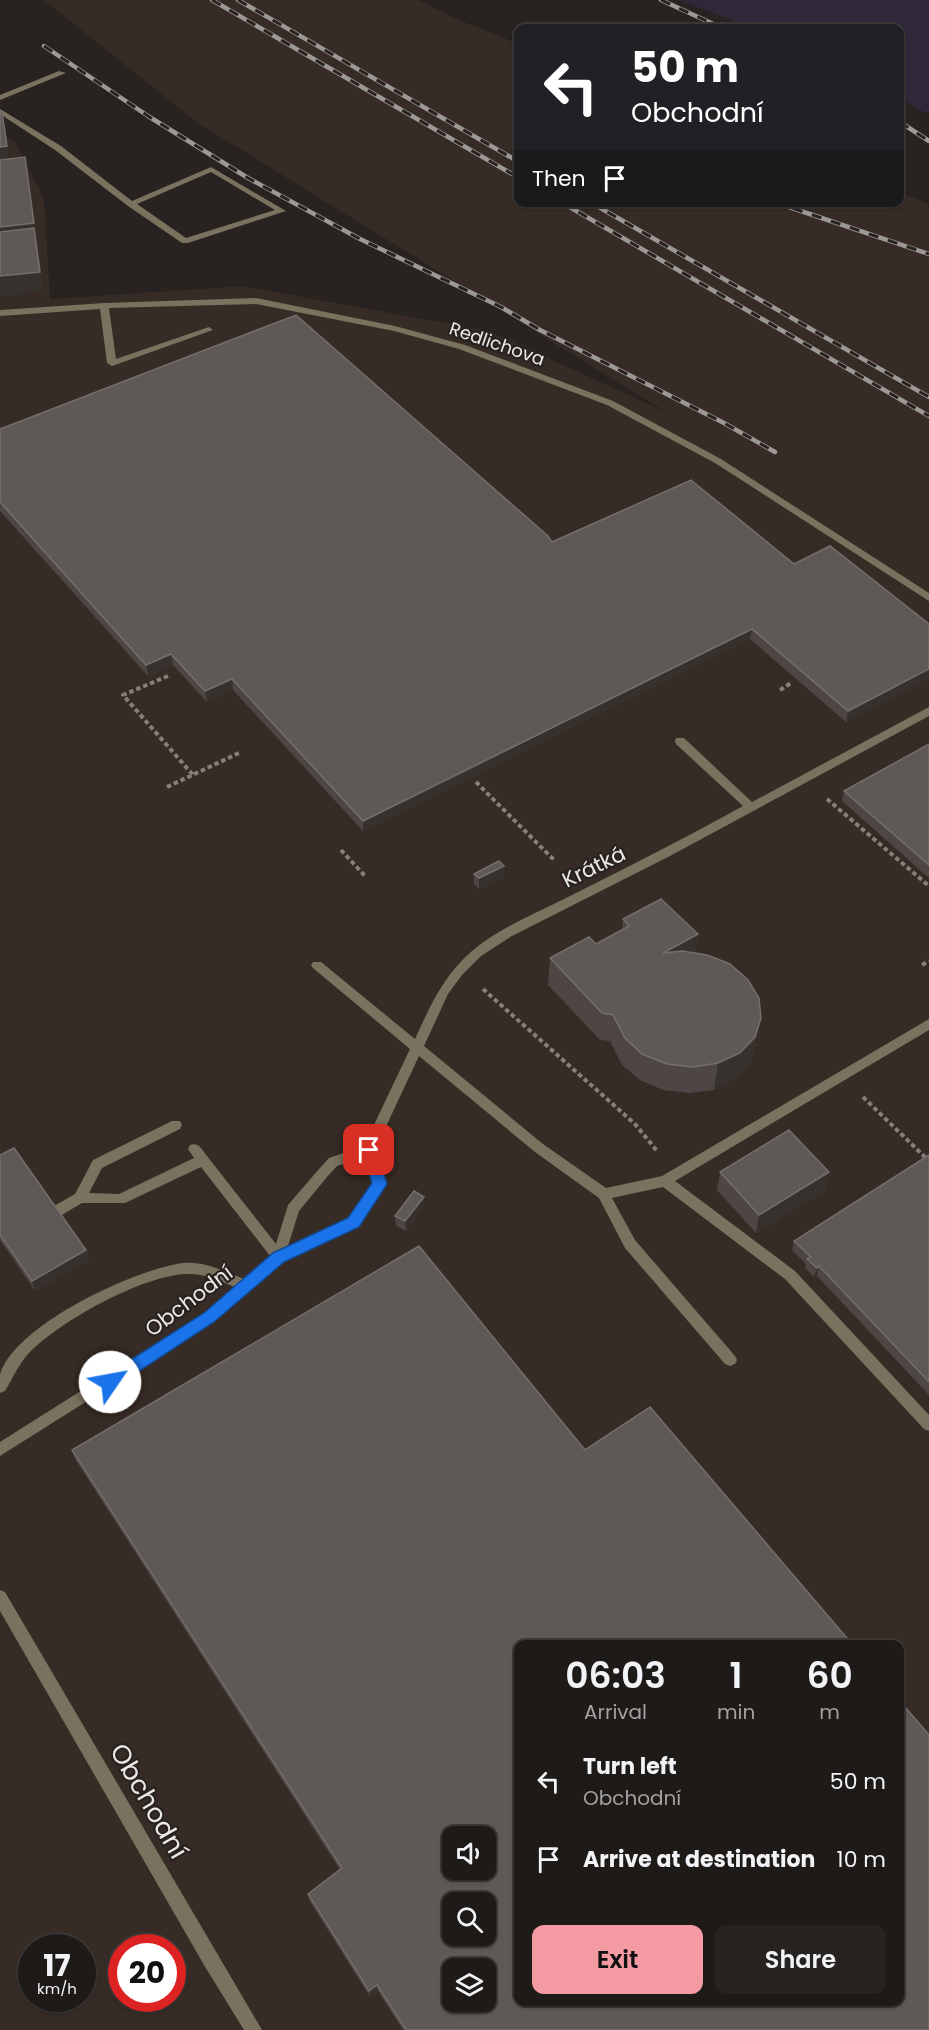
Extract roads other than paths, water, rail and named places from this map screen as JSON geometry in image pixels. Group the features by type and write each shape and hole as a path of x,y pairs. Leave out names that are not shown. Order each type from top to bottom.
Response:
{"lane":[{"path":"0,98 62,73"},
{"path":"0,111 58,148 131,204 185,241 282,211 211,169 131,204"},
{"name":"Redlichova","path":"0,313 105,306 256,301 395,329 462,347 610,403 718,461 929,598"},
{"path":"105,306 112,363 209,330"},
{"name":"Krátká","path":"369,1150 443,992 458,972 477,953 543,914 666,853 929,711"},
{"path":"680,741 751,807"},
{"path":"317,964 367,1008 417,1045 539,1148 604,1194 630,1244 730,1360"},
{"path":"604,1194 665,1180 929,1023"},
{"path":"80,1198 97,1164 176,1125"},
{"path":"194,1149 278,1257"},
{"path":"278,1257 293,1209 323,1173 333,1162 369,1150"},
{"name":"Obchodní","path":"0,1450 209,1317 278,1257 354,1222 380,1184 369,1150"},
{"path":"30,1227 80,1198 120,1199 203,1160"},
{"path":"665,1180 790,1275 929,1425"},
{"path":"0,1387 23,1350 58,1322 105,1295 142,1279 178,1271 201,1269 246,1285"},
{"name":"Obchodní","path":"0,1597 210,1959 254,2030"}],"railway":[{"path":"212,0 514,175"},
{"path":"238,0 514,159"},
{"path":"661,0 713,24"},
{"path":"44,46 148,116 248,178 360,239 501,307 540,330 724,423 775,452"},
{"path":"904,125 929,141"},
{"path":"570,207 929,416"},
{"path":"599,207 929,397"},
{"path":"789,207 929,254"}]}
